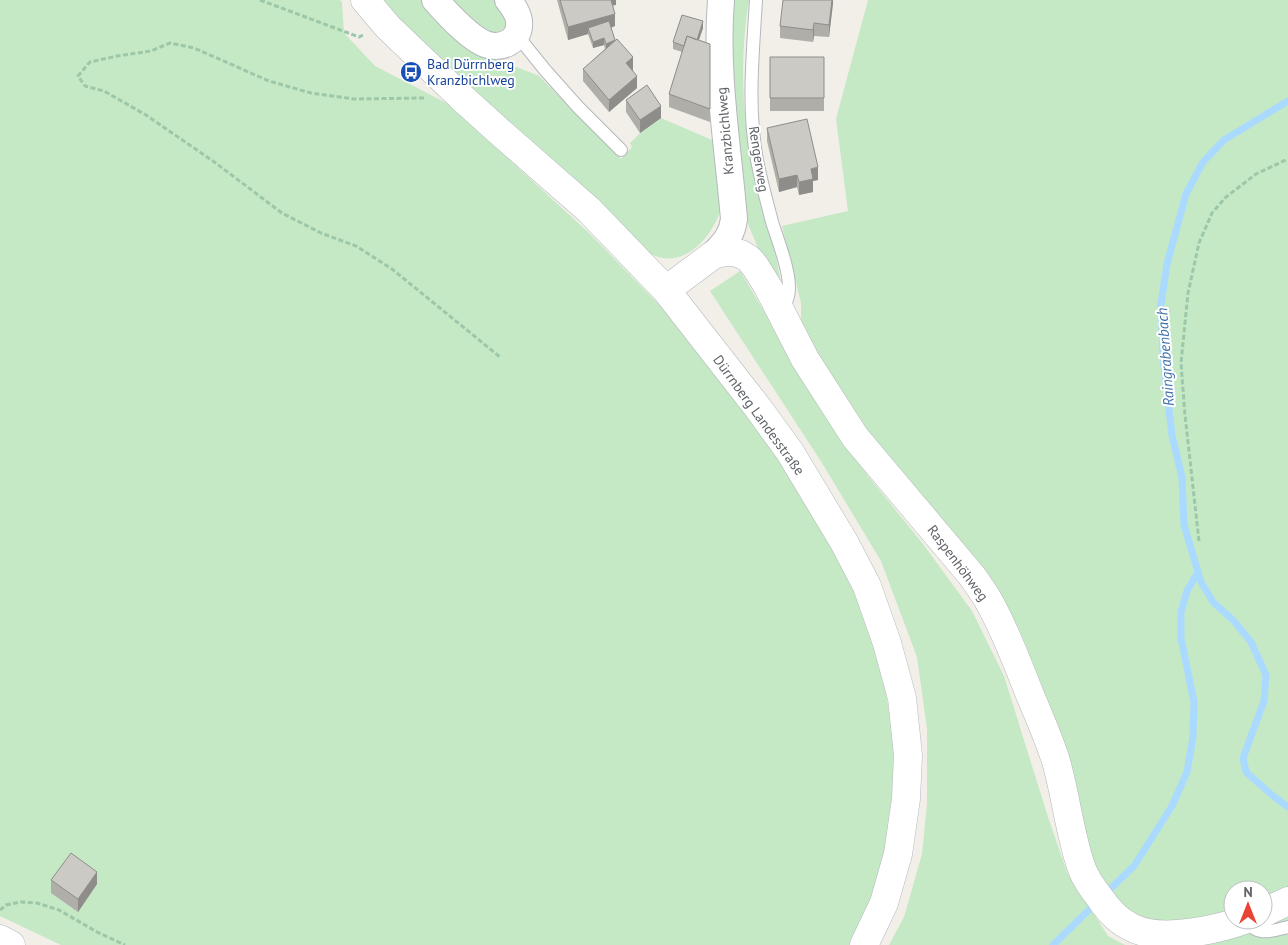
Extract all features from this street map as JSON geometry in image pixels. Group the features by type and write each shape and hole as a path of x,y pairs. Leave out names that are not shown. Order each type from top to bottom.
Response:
{"main road":[{"name":"Dürrnberg Landesstraße","path":"365,0 388,28 500,134 589,210 666,290 790,452 844,542 867,586 887,643 902,698 908,755 906,799 898,854 884,903 864,945"},
{"name":"Raspenhöhweg","path":"713,255 724,252 741,254 755,266 805,359 855,437 966,568 986,597 1016,660 1055,758 1083,871 1099,898 1120,920 1148,939 1166,934 1188,933 1223,926"},
{"path":"666,290 713,255"},
{"path":"1273,908 1288,901"},
{"path":"0,939 11,945"}],"street":[{"path":"435,0 474,37 485,44 497,46 506,45 514,39 518,31 519,21 515,9 508,0"},
{"name":"Kranzbichlweg","path":"713,255 722,246 731,232 734,219 720,78 719,29 721,0"},
{"path":"733,208 755,266"}],"lane":[{"name":"Rengerweg","path":"756,0 752,78 753,125 757,159 765,196 789,285 789,296 781,312"},
{"path":"516,34 578,107 621,150"},
{"path":"1256,930 1275,930 1288,927"}],"path":[{"path":"260,0 359,37 388,28"},
{"path":"460,96 354,99 311,93 269,82 194,48 170,43 151,52 117,56 90,62 78,76 85,86 104,91 146,115 282,213 320,233 356,246 392,269 500,357"},
{"path":"1200,541 1181,363 1188,293 1199,244 1212,213 1226,197 1256,174 1288,159"},
{"path":"0,910 6,905 20,902 37,903 59,910 97,932 125,945"}],"green space":[{"path":"0,0 340,0 342,2 344,33 375,66 450,105 589,233 673,319 765,439 824,532 861,606 884,679 895,753 890,830 872,897 849,945 61,945 0,916"},
{"path":"378,0 423,0 494,58 539,76 621,159 632,147 630,143 640,133 661,118 719,143 722,204 719,215 706,237 688,253 677,257 665,258 652,255 643,249"},
{"path":"448,0 498,0 507,18 506,26 500,31 493,33 485,32"},
{"path":"728,0 749,0 743,73 746,122 758,195 774,248 780,280 760,253 746,219 726,38"},
{"path":"868,0 1288,0 1288,888 1273,893 1273,880 1223,880 1223,912 1205,918 1168,924 1135,917 1117,905 1095,869 1013,625 861,431 801,329 801,303 782,226 848,211 836,119"},
{"path":"740,271 801,373 868,476 923,544 972,611 1004,676 1067,872 1108,936 1125,945 889,945 904,917 922,854 927,804 927,729 917,657 881,561 822,463 710,291"},
{"path":"1288,909 1288,945 1158,945 1223,927 1223,930 1273,930 1273,913"}],"building":[{"path":"560,0 611,0 615,14 568,27"},
{"path":"783,0 832,0 829,25 814,23 813,30 780,26"},
{"path":"682,15 703,21 697,40 687,36 684,46 673,42"},
{"path":"609,21 615,40 606,44 604,38 593,42 588,28"},
{"path":"687,36 710,44 710,109 669,94"},
{"path":"617,39 633,57 626,63 637,76 609,100 583,69"},
{"path":"770,57 824,57 824,98 770,98"},
{"path":"647,85 661,106 640,120 626,100"},
{"path":"807,119 818,167 811,169 813,179 799,182 797,175 779,179 767,128"},
{"path":"71,853 97,872 78,899 51,880"}],"waterway":[{"name":"Raingrabenbach","path":"1288,101 1224,140 1203,162 1186,194 1167,264 1161,304 1163,357 1172,435 1182,478 1184,525 1201,582 1213,602 1234,621 1251,642 1266,675 1264,701 1243,758 1246,772 1288,807"},
{"path":"1105,894 1134,866 1172,806 1187,772 1193,737 1194,702 1181,638 1181,612 1187,591 1198,572"},
{"path":"1053,945 1096,903"}],"place":[{"name":"Bad Dürrnberg Kranzbichlweg","path":"411,72"}]}
